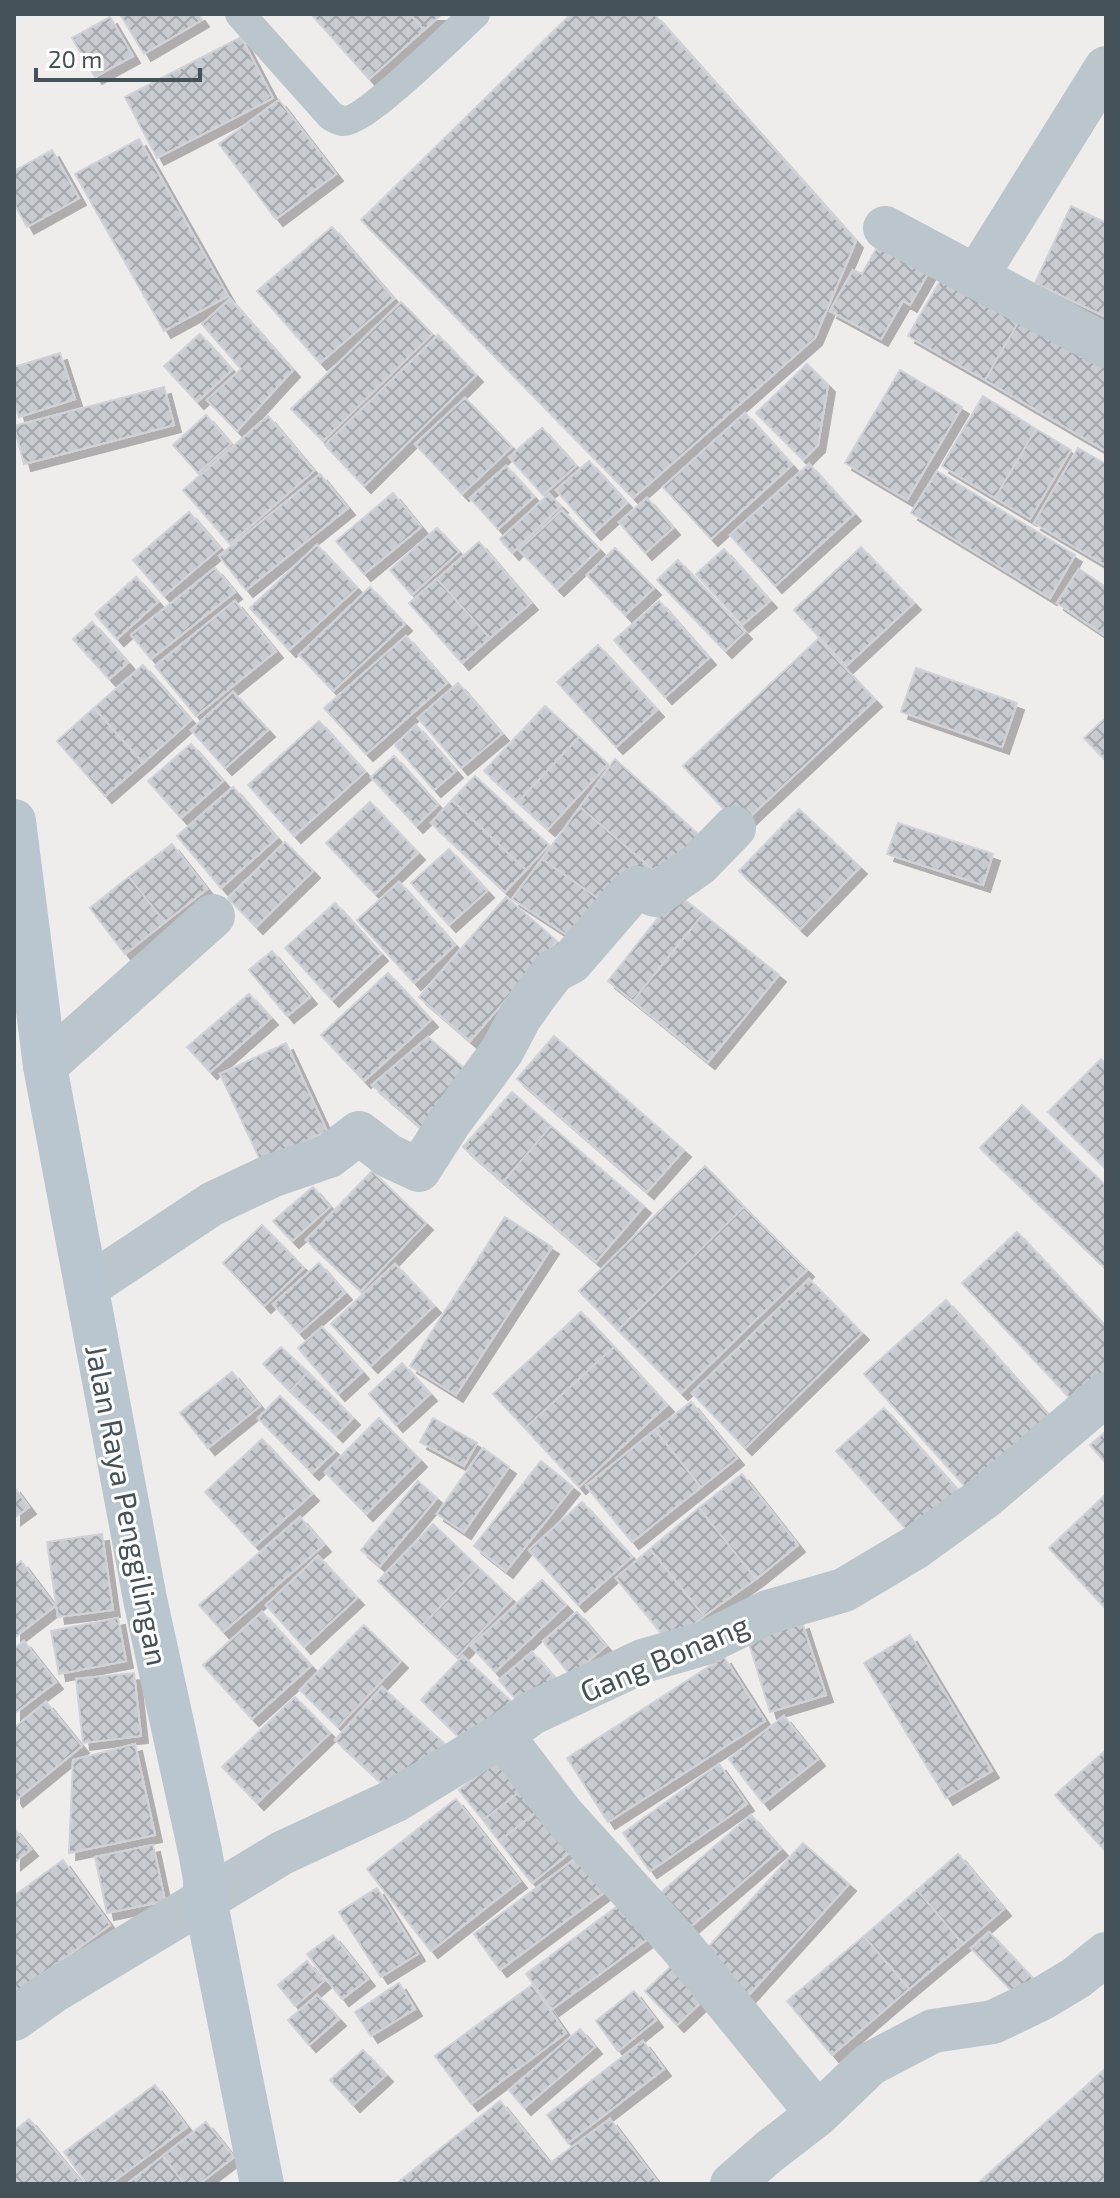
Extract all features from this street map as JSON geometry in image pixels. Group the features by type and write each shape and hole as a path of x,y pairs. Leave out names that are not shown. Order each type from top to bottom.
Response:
{"main road":[{"name":"Jalan Raya Penggilingan","path":"14,821 45,1066 145,1599 200,1851 205,1899 262,2184"}],"street":[{"path":"977,275 1106,68"},
{"path":"885,228 1106,346"},
{"path":"87,1287 212,1204 271,1176 329,1156 359,1133 389,1156 419,1170 554,971 571,962 638,888 655,895 699,864 734,828"},
{"path":"45,1066 213,916"},
{"name":"Gang Bonang","path":"14,2019 52,1992 282,1853 396,1800 532,1713 643,1661 705,1643 768,1612 844,1590 916,1547 985,1497 1106,1394"},
{"path":"502,1735 562,1814 680,1945 818,2114"},
{"path":"732,2184 818,2114 870,2064 933,2031 993,2022 1076,1978 1106,1954"}],"lane":[{"path":"240,14 331,116 342,121 353,118 390,91 475,14"}],"building":[{"path":"120,14 198,14 202,20 144,54"},
{"path":"311,14 410,14 424,30 369,79"},
{"path":"410,14 442,14 424,30"},
{"path":"571,14 654,14 856,241 815,338 633,498 361,220"},
{"path":"110,17 133,56 95,77 72,38"},
{"path":"241,37 273,98 157,158 125,97"},
{"path":"279,100 336,174 276,219 219,144"},
{"path":"139,139 228,296 164,331 75,174"},
{"path":"52,150 79,198 27,227 14,203 14,171"},
{"path":"1071,206 1106,223 1106,317 1035,283"},
{"path":"332,227 394,299 320,363 257,291"},
{"path":"884,235 934,263 910,305 903,301 881,339 830,311 853,270 862,274"},
{"path":"950,264 1026,309 985,380 908,336"},
{"path":"230,299 293,370 237,431 207,400 241,369 202,324"},
{"path":"401,302 432,334 323,441 291,409"},
{"path":"1026,309 1106,356 1106,451 985,380"},
{"path":"200,334 232,370 197,402 164,366"},
{"path":"438,335 476,375 364,486 325,445"},
{"path":"60,353 75,399 19,417 14,402 14,367"},
{"path":"807,364 828,385 818,445 803,460 756,413"},
{"path":"900,370 962,407 907,500 845,463"},
{"path":"164,387 174,425 24,464 14,426"},
{"path":"983,396 1036,429 995,498 942,466"},
{"path":"465,398 512,447 462,494 415,444"},
{"path":"745,413 792,465 711,539 663,487"},
{"path":"206,415 231,444 198,473 173,445"},
{"path":"268,416 314,471 230,544 183,490"},
{"path":"542,428 576,466 543,495 509,457"},
{"path":"1036,429 1071,450 1030,519 995,498"},
{"path":"1078,448 1106,464 1105,565 1034,523"},
{"path":"589,461 627,503 594,533 556,490"},
{"path":"809,464 854,514 775,586 730,535"},
{"path":"506,466 534,497 498,529 470,498"},
{"path":"937,471 1075,555 1050,598 911,513"},
{"path":"320,474 348,508 246,590 219,556"},
{"path":"393,493 421,527 364,574 336,541"},
{"path":"549,494 561,506 512,553 500,539"},
{"path":"647,498 673,528 645,553 619,522"},
{"path":"562,510 599,549 557,589 519,550"},
{"path":"189,512 220,548 164,596 133,560"},
{"path":"437,528 459,552 412,595 390,570"},
{"path":"479,542 531,603 490,638 437,579"},
{"path":"317,545 357,588 289,650 250,608"},
{"path":"861,547 914,603 846,666 794,610"},
{"path":"615,548 654,588 625,615 587,575"},
{"path":"724,549 770,601 742,625 696,574"},
{"path":"678,560 745,632 725,651 657,580"},
{"path":"215,568 235,592 151,659 131,635"},
{"path":"1079,569 1106,587 1106,636 1057,603"},
{"path":"136,577 158,602 117,639 95,614"},
{"path":"437,579 490,638 462,663 409,603"},
{"path":"370,587 405,624 333,691 299,655"},
{"path":"235,601 276,651 196,716 155,666"},
{"path":"659,601 709,658 665,697 614,640"},
{"path":"92,622 128,663 109,679 73,639"},
{"path":"406,636 447,683 366,754 324,708"},
{"path":"818,639 875,700 740,826 683,766"},
{"path":"598,645 657,710 616,747 557,682"},
{"path":"143,665 191,720 143,763 94,708"},
{"path":"916,668 1017,703 1002,747 901,712"},
{"path":"458,683 502,734 461,768 418,718"},
{"path":"233,692 268,730 225,768 191,730"},
{"path":"545,706 579,737 518,802 484,771"},
{"path":"94,708 143,763 105,796 57,741"},
{"path":"1106,717 1106,761 1084,738"},
{"path":"319,721 365,772 294,836 248,785"},
{"path":"416,725 456,771 434,790 395,745"},
{"path":"579,737 608,764 548,829 518,802"},
{"path":"191,744 223,781 181,818 148,781"},
{"path":"394,756 438,805 416,826 371,777"},
{"path":"615,759 707,842 665,880 580,807"},
{"path":"475,776 549,845 526,870 452,800"},
{"path":"233,787 277,838 221,888 177,836"},
{"path":"452,800 526,870 505,892 431,823"},
{"path":"370,802 418,853 375,894 326,843"},
{"path":"580,807 665,880 609,906 542,859"},
{"path":"799,809 860,867 800,929 739,871"},
{"path":"898,823 993,854 983,885 887,854"},
{"path":"285,842 313,871 256,927 228,898"},
{"path":"172,844 207,889 165,922 129,877"},
{"path":"449,849 487,891 449,925 411,883"},
{"path":"542,859 609,906 578,942 512,899"},
{"path":"129,877 165,922 125,954 90,908"},
{"path":"399,882 455,945 414,983 357,920"},
{"path":"677,894 703,914 633,1001 608,981"},
{"path":"506,897 557,941 470,1041 419,997"},
{"path":"335,903 381,954 332,1000 285,948"},
{"path":"703,914 779,975 708,1062 633,1001"},
{"path":"272,951 310,997 287,1016 249,970"},
{"path":"388,973 431,1020 364,1081 321,1035"},
{"path":"249,994 271,1018 210,1072 187,1047"},
{"path":"554,1036 684,1150 647,1192 517,1079"},
{"path":"428,1037 476,1078 428,1134 372,1085"},
{"path":"286,1043 327,1131 261,1162 220,1074"},
{"path":"1101,1059 1106,1064 1106,1169 1048,1112"},
{"path":"512,1092 551,1126 503,1182 463,1147"},
{"path":"1022,1105 1106,1186 1106,1269 980,1148"},
{"path":"551,1126 644,1206 596,1262 503,1182"},
{"path":"705,1166 744,1207 618,1330 579,1291"},
{"path":"372,1171 426,1223 361,1291 306,1240"},
{"path":"313,1187 330,1207 292,1241 273,1221"},
{"path":"744,1207 807,1270 681,1393 618,1330"},
{"path":"505,1217 552,1247 456,1395 410,1366"},
{"path":"262,1225 304,1268 264,1306 223,1263"},
{"path":"1017,1232 1106,1327 1106,1384 1080,1409 962,1283"},
{"path":"319,1263 345,1293 299,1333 273,1304"},
{"path":"395,1264 434,1306 371,1366 331,1324"},
{"path":"809,1279 862,1333 745,1448 692,1393"},
{"path":"946,1300 1052,1419 970,1492 864,1374"},
{"path":"581,1312 614,1347 525,1428 493,1394"},
{"path":"322,1327 362,1372 338,1394 298,1348"},
{"path":"281,1347 308,1372 290,1391 263,1364"},
{"path":"614,1347 667,1405 579,1487 525,1428"},
{"path":"402,1363 430,1394 396,1425 369,1394"},
{"path":"232,1372 260,1406 208,1448 180,1413"},
{"path":"308,1372 353,1418 336,1435 290,1391"},
{"path":"280,1396 335,1451 312,1473 258,1418"},
{"path":"691,1402 737,1458 701,1487 655,1430"},
{"path":"884,1408 961,1494 913,1537 836,1451"},
{"path":"379,1418 420,1460 366,1514 325,1472"},
{"path":"433,1418 477,1443 464,1466 420,1442"},
{"path":"655,1430 701,1487 632,1542 586,1486"},
{"path":"1106,1431 1106,1463 1090,1445"},
{"path":"262,1439 312,1494 255,1546 205,1492"},
{"path":"483,1448 509,1467 464,1532 437,1514"},
{"path":"541,1461 573,1487 506,1571 474,1546"},
{"path":"742,1474 798,1545 756,1579 699,1508"},
{"path":"418,1481 437,1498 380,1566 361,1550"},
{"path":"14,1487 29,1507 14,1518"},
{"path":"1106,1494 1106,1609 1049,1548"},
{"path":"582,1502 632,1557 578,1605 529,1550"},
{"path":"699,1508 756,1579 704,1616 650,1549"},
{"path":"300,1517 324,1545 223,1632 199,1605"},
{"path":"433,1524 478,1567 423,1625 378,1581"},
{"path":"102,1534 113,1610 58,1617 47,1542"},
{"path":"650,1549 704,1616 670,1644 616,1578"},
{"path":"318,1556 357,1598 304,1647 266,1605"},
{"path":"21,1561 55,1606 14,1638 14,1567"},
{"path":"478,1567 512,1599 457,1657 423,1625"},
{"path":"542,1580 566,1605 495,1672 471,1646"},
{"path":"262,1612 311,1666 252,1719 203,1665"},
{"path":"577,1612 606,1646 571,1676 543,1641"},
{"path":"118,1618 126,1661 59,1674 51,1631"},
{"path":"802,1622 826,1695 770,1712 748,1640"},
{"path":"364,1625 401,1661 338,1727 300,1690"},
{"path":"910,1635 992,1771 946,1798 864,1663"},
{"path":"24,1641 56,1682 14,1714 14,1649"},
{"path":"532,1652 558,1682 526,1711 499,1680"},
{"path":"463,1656 512,1702 469,1747 421,1700"},
{"path":"724,1657 765,1721 608,1822 567,1758"},
{"path":"134,1673 141,1736 83,1743 76,1679"},
{"path":"382,1687 445,1744 397,1797 335,1740"},
{"path":"295,1697 330,1733 257,1803 222,1767"},
{"path":"46,1702 82,1746 16,1800 14,1728"},
{"path":"784,1716 818,1759 763,1803 729,1759"},
{"path":"135,1744 155,1835 69,1853 73,1760"},
{"path":"1106,1750 1106,1852 1055,1795"},
{"path":"507,1753 531,1783 483,1820 459,1790"},
{"path":"719,1764 747,1804 650,1871 623,1833"},
{"path":"531,1783 547,1804 499,1841 483,1820"},
{"path":"456,1799 520,1881 431,1951 367,1869"},
{"path":"547,1804 579,1845 532,1883 499,1841"},
{"path":"751,1815 781,1849 689,1928 659,1894"},
{"path":"14,1828 31,1849 14,1863"},
{"path":"803,1843 849,1884 747,1997 701,1955"},
{"path":"153,1845 165,1901 107,1913 95,1857"},
{"path":"583,1853 610,1888 500,1970 474,1934"},
{"path":"958,1854 1004,1909 963,1944 917,1890"},
{"path":"63,1860 110,1925 14,1995 14,1896"},
{"path":"377,1888 418,1954 381,1977 339,1912"},
{"path":"917,1890 963,1944 909,1989 864,1936"},
{"path":"623,1902 649,1938 552,2009 526,1974"},
{"path":"989,1932 1039,1985 1022,2002 971,1948"},
{"path":"333,1935 368,1979 342,1999 307,1954"},
{"path":"864,1936 909,1989 832,2055 787,2001"},
{"path":"682,1956 714,1990 677,2025 645,1991"},
{"path":"307,1961 324,1981 295,2006 278,1985"},
{"path":"399,1983 415,2009 371,2036 355,2012"},
{"path":"532,1985 566,2033 471,2104 435,2056"},
{"path":"634,1991 656,2020 618,2051 596,2021"},
{"path":"317,1995 339,2019 309,2045 288,2020"},
{"path":"580,2029 595,2047 524,2108 509,2090"},
{"path":"643,2041 664,2069 568,2143 547,2115"},
{"path":"363,2050 386,2075 353,2105 330,2080"},
{"path":"1106,2068 1106,2184 977,2184"},
{"path":"155,2085 187,2127 110,2184 87,2184 64,2152"},
{"path":"500,2101 550,2163 610,2119 659,2184 396,2184"},
{"path":"29,2119 81,2184 14,2184 14,2131"},
{"path":"206,2122 234,2157 199,2184 184,2184 163,2156"},
{"path":"163,2156 184,2184 127,2184"}]}
